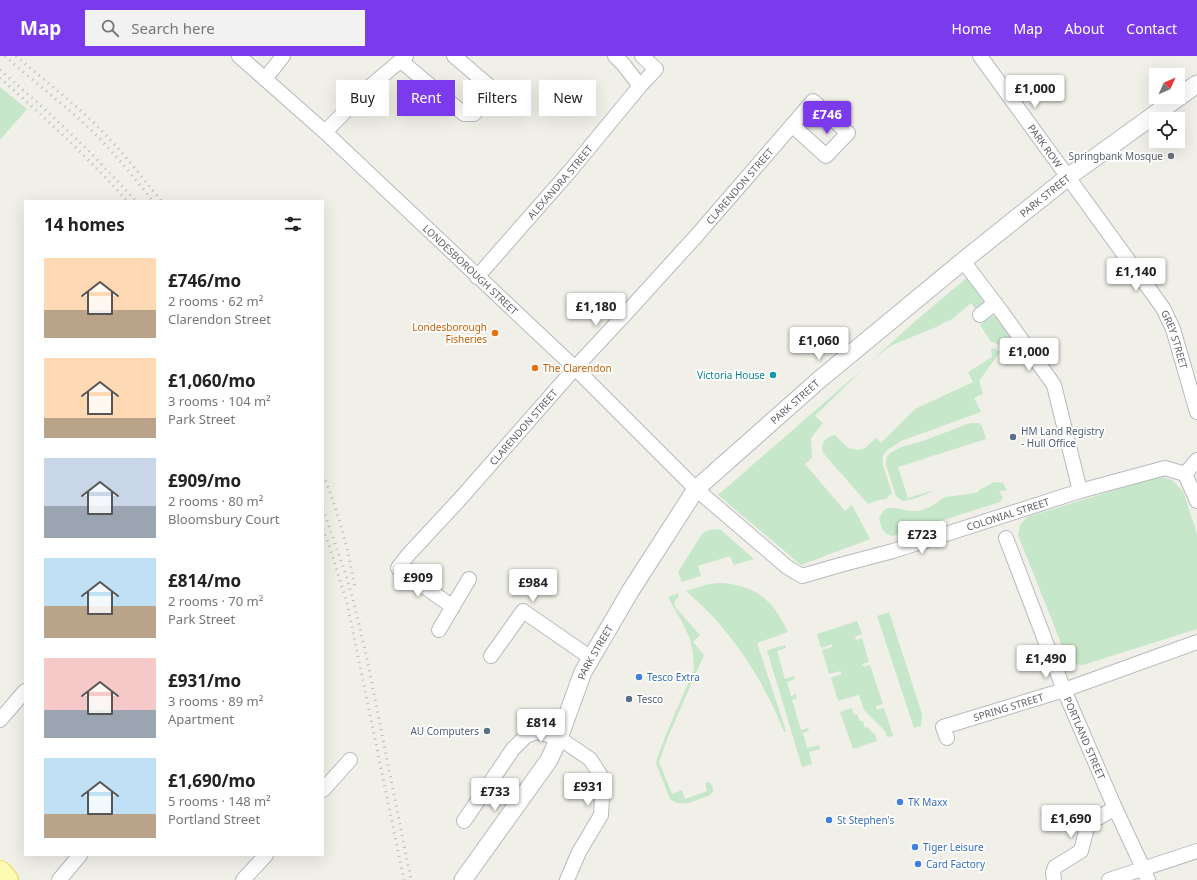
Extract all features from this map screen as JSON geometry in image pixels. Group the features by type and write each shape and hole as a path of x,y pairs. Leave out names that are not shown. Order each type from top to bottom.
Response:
{"main road":[{"path":"0,872 7,880"}],"street":[{"name":"LONDESBOROUGH STREET","path":"239,56 325,132 575,368 696,489"},
{"path":"265,79 283,56"},
{"path":"325,132 367,89 404,58 464,114 474,114 489,96 488,85 454,56"},
{"path":"615,56 640,86"},
{"name":"ALEXANDRA STREET","path":"477,277 570,171 640,86 656,69 642,56"},
{"name":"PARK ROW","path":"980,56 1068,177"},
{"name":"PARK STREET","path":"463,880 549,760 559,738 583,672 631,590 696,489 819,380 963,261 1068,177 1197,84"},
{"name":"CLARENDON STREET","path":"453,607 398,568 792,126"},
{"name":"GREY STREET","path":"1068,177 1163,308 1173,329 1197,412"},
{"path":"963,261 1054,385 1080,490"},
{"path":"980,315 995,303"},
{"path":"1197,460 1185,474 1197,501"},
{"name":"COLONIAL STREET","path":"696,489 787,567 802,576 893,551 1080,490 1165,468 1185,474"},
{"name":"PORTLAND STREET","path":"1006,538 1064,690 1115,808 1146,874"},
{"path":"439,630 470,579"},
{"path":"492,656 523,611 591,658"},
{"name":"SPRING STREET","path":"947,738 943,728 1064,690 1197,642"},
{"path":"0,720 24,692"},
{"path":"464,821 513,749 526,736 536,732 559,738 590,759 604,779 601,815 579,852 567,880"},
{"path":"324,789 350,760"},
{"path":"1054,880 1053,873 1055,867 1081,851 1088,824 1115,808"},
{"path":"1109,880 1146,874 1197,851"},
{"path":"59,880 79,856"},
{"path":"243,880 265,856"}],"green space":[{"path":"0,87 27,109 0,140"},
{"path":"969,276 986,300 985,303 976,310 971,303 952,319 890,346 870,362 919,318"},
{"path":"992,316 998,317 1012,335 1002,348 998,344 991,342 980,325"},
{"path":"991,348 1000,352 979,381 983,394 974,398 981,412 901,441 886,451 883,456 883,465 892,493 886,499 868,504 823,453 822,446 824,441 828,437 835,435 848,448 858,450 865,448 876,438 881,443 915,409 973,382 968,372 992,357"},
{"path":"864,368 815,416 823,423 811,438 812,458 805,464 845,511 852,505 870,539 801,565 718,495"},
{"path":"970,423 979,423 982,426 986,439 898,467 908,498 934,490 918,497 902,501 896,496 886,465 886,458 890,453 901,447 923,441"},
{"path":"1163,477 1172,480 1183,491 1197,534 1197,629 1083,665 1073,664 1067,658 1018,535 1020,525 1027,517 1154,478"},
{"path":"994,482 1003,483 1007,490 999,491 1003,498 1000,502 893,536 887,534 882,528 879,518 884,510 888,508 919,511 930,507 945,497 976,493"},
{"path":"715,529 721,530 754,559 734,565 730,556 698,566 701,576 682,582 678,572 702,534 706,531"},
{"path":"720,583 744,587 762,596 776,611 788,632 757,643 786,731 784,732 776,712 756,674 744,656 717,621 686,591 709,584"},
{"path":"678,593 679,596 674,603 676,608 700,635 693,642 704,655 668,737 659,762 672,794 682,790 685,799 707,791 705,783 708,782 711,784 713,789 711,794 708,796 684,804 674,802 670,799 656,764 667,732 694,669 690,639 668,597"},
{"path":"889,612 922,714 921,726 914,728 877,616"},
{"path":"857,621 862,634 855,637 856,640 862,638 869,662 862,664 864,667 870,665 883,704 876,706 877,710 884,708 893,736 887,737 885,731 864,710 859,695 838,701 831,678 841,674 841,671 829,674 822,650 832,647 832,644 821,648 817,634"},
{"path":"785,645 786,648 777,651 785,679 794,676 795,679 787,682 791,696 796,694 797,698 792,700 801,730 808,728 809,731 803,733 807,748 819,745 820,749 809,752 812,764 802,767 767,650"},
{"path":"852,708 854,715 857,714 860,721 863,721 865,728 868,727 873,734 875,733 877,741 853,749 840,712"}],"railway":[{"path":"5,56 75,115 97,136 152,200"},
{"path":"16,56 94,123 126,158 160,200"},
{"path":"0,70 88,150 135,200"},
{"path":"0,78 33,107 97,169 126,200"},
{"path":"324,478 334,503 342,531 355,589"},
{"path":"324,512 346,575 355,607 366,654 411,880"},
{"path":"324,532 347,603 404,880"}],"place":[{"name":"Springbank Mosque","path":"1171,156"},
{"name":"Londesborough Fisheries","path":"495,333"},
{"name":"The Clarendon","path":"535,368"},
{"name":"Victoria House","path":"773,375"},
{"name":"HM Land Registry - Hull Office","path":"1013,437"},
{"name":"Tesco Extra","path":"639,677"},
{"name":"Tesco","path":"629,699"},
{"name":"AU Computers","path":"487,731"},
{"name":"TK Maxx","path":"900,802"},
{"name":"St Stephen's","path":"829,820"},
{"name":"Tiger Leisure","path":"915,847"},
{"name":"Card Factory","path":"918,864"}]}
